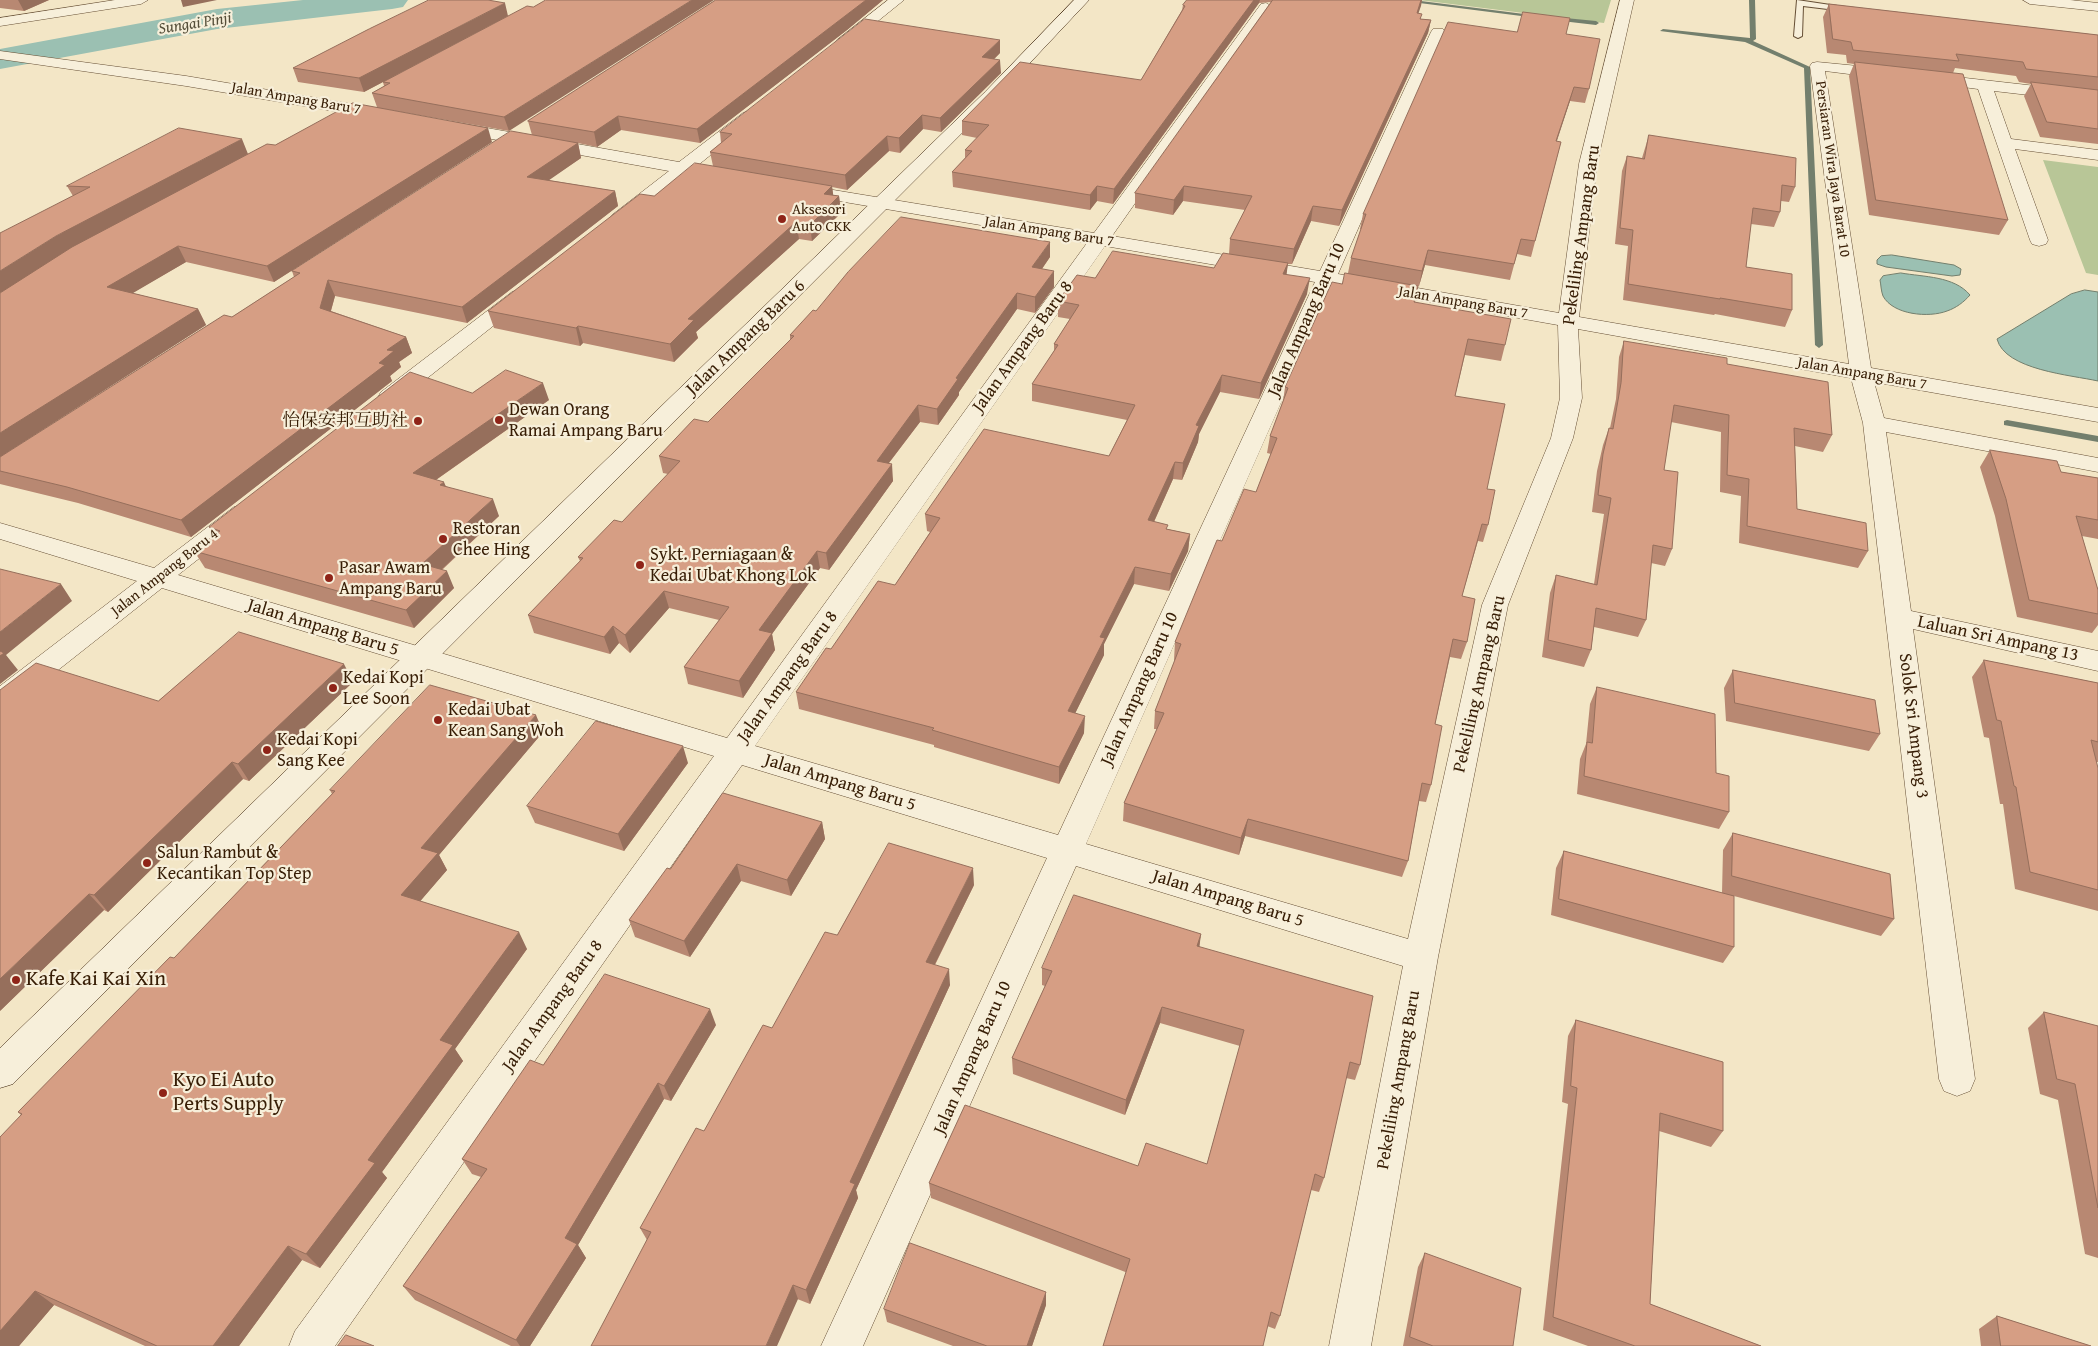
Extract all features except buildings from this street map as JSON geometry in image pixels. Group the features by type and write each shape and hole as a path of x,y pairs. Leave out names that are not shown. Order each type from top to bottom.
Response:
{"street":[{"path":"0,22 141,0"},
{"path":"829,54 897,0"},
{"name":"Jalan Ampang Baru 6","path":"0,1072 992,95 1082,0"},
{"name":"Pekeliling Ampang Baru","path":"1350,1346 1421,957 1495,605 1562,438 1571,398 1568,322 1588,164 1627,0"},
{"path":"2032,0 2098,7"},
{"name":"Jalan Ampang Baru 8","path":"310,1346 1266,7"},
{"name":"Jalan Ampang Baru 10","path":"842,1346 1438,32"},
{"name":"Jalan Ampang Baru 7","path":"0,55 151,76 399,117"},
{"name":"Persiaran Wira Jaya Barat 10","path":"1861,374 1817,66 2098,98"},
{"path":"1984,85 2039,240"},
{"path":"325,122 369,99"},
{"path":"605,229 760,108"},
{"path":"437,124 521,133 684,168 742,178"},
{"path":"488,154 521,133"},
{"path":"2004,143 2098,155"},
{"name":"Jalan Ampang Baru 7","path":"790,188 1327,278 2098,415"},
{"path":"370,413 534,284"},
{"name":"Solok Sri Ampang 3","path":"1861,374 1874,423 1957,1079"},
{"path":"1874,423 2098,465"},
{"name":"Jalan Ampang Baru 4","path":"0,701 260,499"},
{"name":"Jalan Ampang Baru 5","path":"0,531 1421,957"},
{"name":"Laluan Sri Ampang 13","path":"1899,617 2098,660"}],"lane":[{"path":"1798,36 1800,2 1856,11"}],"shaded area":[{"path":"1419,0 1611,0 1604,23"},
{"path":"2043,160 2098,167 2098,275 2086,273"},
{"path":"1892,255 1954,265 1961,269 1960,275 1952,276 1886,267 1877,264 1877,260 1881,256"},
{"path":"1901,273 1938,278 1956,284 1970,295 1957,306 1939,313 1921,314 1903,311 1888,302 1883,296 1880,280 1883,276"},
{"path":"2085,290 2098,292 2098,381 2056,373 2025,364 2012,358 2003,349 1997,339 2071,294"}],"waterway":[{"name":"Sungai Pinji","path":"0,59 217,19 392,0"},
{"path":"1399,0 1537,16"},
{"path":"1746,40 1753,39 1752,0"},
{"path":"1555,19 1596,23"},
{"path":"1663,31 1746,40"},
{"path":"1746,40 1807,67 1819,345"},
{"path":"2007,423 2098,439"}],"place":[{"name":"Aksesori Auto CKK","path":"782,219"},
{"name":"Dewan Orang Ramai Ampang Baru","path":"499,420"},
{"name":"怡保安邦互助社","path":"418,421"},
{"name":"Restoran Chee Hing","path":"443,539"},
{"name":"Sykt. Perniagaan & Kedai Ubat Khong Lok","path":"640,565"},
{"name":"Pasar Awam Ampang Baru","path":"329,578"},
{"name":"Kedai Kopi Lee Soon","path":"333,688"},
{"name":"Kedai Ubat Kean Sang Woh","path":"438,720"},
{"name":"Kedai Kopi Sang Kee","path":"267,750"},
{"name":"Salun Rambut & Kecantikan Top Step","path":"147,863"},
{"name":"Kafe Kai Kai Xin","path":"16,980"},
{"name":"Kyo Ei Auto Perts Supply","path":"163,1093"}]}
